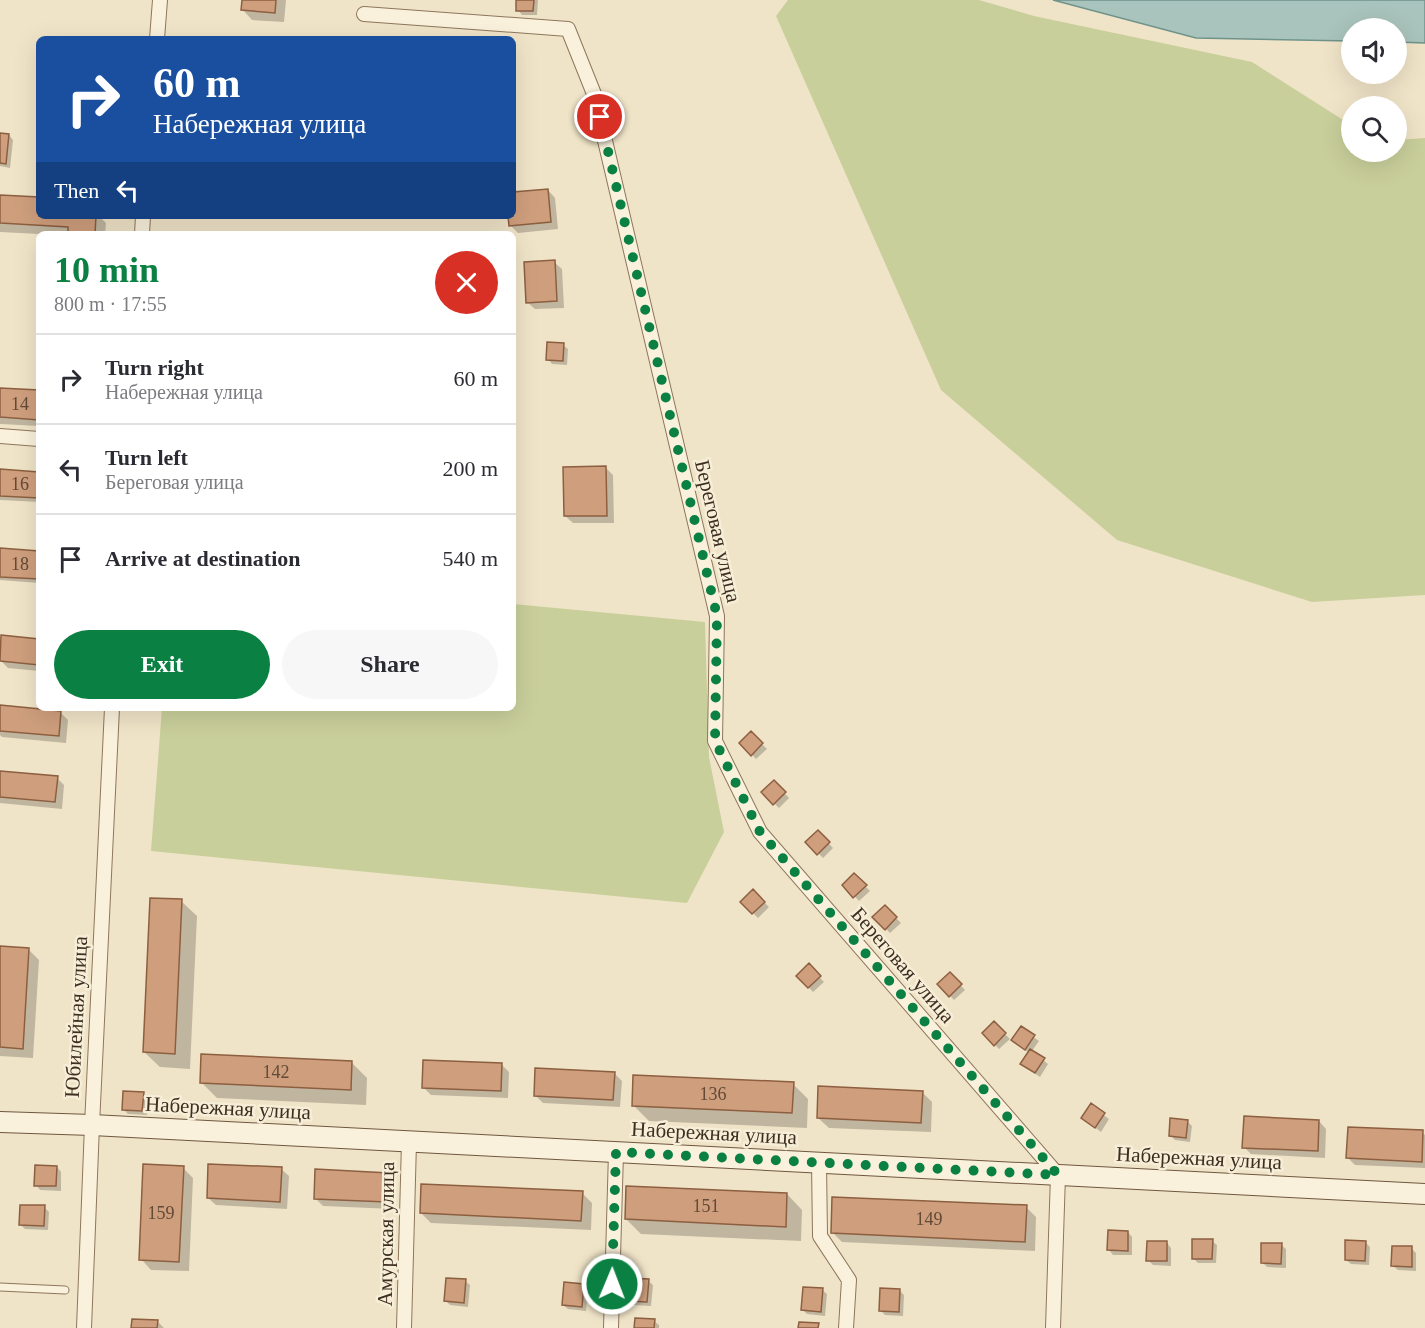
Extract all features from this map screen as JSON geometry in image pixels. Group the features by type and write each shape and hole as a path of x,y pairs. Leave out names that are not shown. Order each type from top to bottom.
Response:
{"street":[{"path":"157,36 160,0"},
{"name":"Береговая улица","path":"364,14 568,29 594,94 717,616 715,741 760,832 1058,1175"},
{"path":"0,436 36,439"},
{"name":"Юбилейная улица","path":"84,1328 112,711"},
{"name":"Набережная улица","path":"0,1122 1425,1194"},
{"name":"Амурская улица","path":"404,1328 409,1142"},
{"path":"611,1328 616,1152"},
{"path":"819,1163 820,1236 849,1280 846,1328"},
{"path":"1053,1328 1058,1175"}],"lane":[{"path":"0,1287 65,1290"}],"green space":[{"path":"788,0 979,0 1034,16 1252,62 1341,119 1341,162 1407,162 1407,139 1425,138 1425,595 1312,602 1117,540 941,390 776,16"},
{"path":"516,604 705,622 709,757 724,832 687,903 151,851 162,711 516,711"}],"water":[{"path":"1053,0 1425,0 1425,43 1407,42 1407,18 1341,18 1341,41 1196,38"}],"building":[{"path":"242,0 276,0 275,13 241,10"},
{"path":"516,0 534,0 533,11 516,11"},
{"path":"0,133 9,134 6,164 0,163"},
{"path":"548,189 551,222 509,226 508,219 516,219 516,192"},
{"path":"0,195 36,197 36,219 96,219 95,231 68,231 68,227 0,223"},
{"path":"555,260 557,301 526,303 524,262"},
{"path":"547,342 564,343 563,361 546,360"},
{"path":"0,388 36,390 36,420 0,417"},
{"path":"606,466 607,516 564,516 563,467"},
{"path":"0,469 36,472 36,498 0,496"},
{"path":"0,548 36,551 36,579 0,577"},
{"path":"1,635 36,639 36,665 0,661"},
{"path":"0,705 36,709 36,711 61,711 59,736 0,731"},
{"path":"751,731 763,743 751,756 739,743"},
{"path":"0,771 58,776 55,802 0,797"},
{"path":"774,780 786,792 773,805 761,792"},
{"path":"818,830 830,842 817,855 805,842"},
{"path":"854,873 867,885 853,898 842,885"},
{"path":"753,889 765,902 752,914 740,902"},
{"path":"150,898 182,899 175,1054 143,1052"},
{"path":"885,905 897,917 885,930 872,917"},
{"path":"0,946 29,948 23,1049 0,1047"},
{"path":"809,963 821,976 808,988 796,976"},
{"path":"950,972 962,984 949,997 937,984"},
{"path":"994,1021 1006,1033 994,1046 982,1033"},
{"path":"1021,1026 1035,1035 1025,1050 1011,1040"},
{"path":"1030,1049 1045,1058 1035,1073 1020,1064"},
{"path":"201,1054 352,1061 351,1090 200,1083"},
{"path":"423,1060 502,1063 501,1091 422,1088"},
{"path":"535,1068 615,1072 613,1100 534,1096"},
{"path":"633,1075 794,1082 792,1113 632,1106"},
{"path":"818,1086 923,1091 921,1123 817,1118"},
{"path":"123,1091 144,1092 142,1111 122,1110"},
{"path":"1091,1103 1105,1113 1095,1128 1081,1118"},
{"path":"1244,1116 1319,1120 1318,1151 1242,1148"},
{"path":"1170,1118 1188,1120 1186,1138 1169,1136"},
{"path":"1348,1127 1423,1130 1422,1162 1346,1158"},
{"path":"143,1164 184,1166 179,1262 139,1260"},
{"path":"208,1164 282,1167 280,1202 207,1198"},
{"path":"35,1165 57,1166 56,1186 34,1186"},
{"path":"315,1169 389,1173 387,1202 314,1199"},
{"path":"421,1184 583,1191 581,1221 420,1213"},
{"path":"626,1186 787,1193 786,1227 625,1219"},
{"path":"832,1197 1027,1205 1025,1242 831,1233"},
{"path":"20,1205 45,1205 44,1226 19,1225"},
{"path":"1108,1230 1128,1231 1128,1251 1107,1250"},
{"path":"1192,1239 1213,1239 1212,1259 1192,1259"},
{"path":"1345,1240 1366,1241 1365,1261 1345,1260"},
{"path":"1147,1241 1167,1241 1167,1261 1146,1261"},
{"path":"1261,1243 1282,1243 1281,1264 1261,1263"},
{"path":"1392,1246 1412,1246 1412,1267 1391,1266"},
{"path":"446,1278 466,1279 464,1303 444,1301"},
{"path":"629,1278 649,1279 647,1302 627,1301"},
{"path":"564,1282 584,1284 582,1307 562,1305"},
{"path":"803,1287 823,1288 821,1312 801,1310"},
{"path":"880,1288 900,1289 899,1312 879,1311"},
{"path":"635,1318 655,1319 654,1328 634,1328"},
{"path":"132,1319 158,1320 157,1328 131,1328"},
{"path":"799,1322 819,1323 818,1328 798,1328"}],"route":[{"path":"600,117 717,616 715,741 760,832 1058,1175 616,1152 612,1284"}]}
